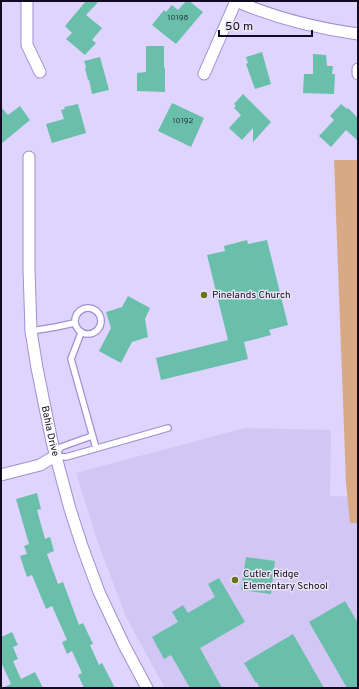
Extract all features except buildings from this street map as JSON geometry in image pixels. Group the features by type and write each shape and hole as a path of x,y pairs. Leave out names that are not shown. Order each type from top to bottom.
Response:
{"street":[{"path":"27,1 27,45 40,72"},
{"path":"204,74 236,1 298,23 358,34"},
{"path":"358,69 358,74"},
{"name":"Bahia Drive","path":"29,157 29,269 31,330 44,405 55,456 70,509 99,592 124,645 147,688"},
{"path":"1,475 40,465 55,456"}],"lane":[{"path":"83,308 92,308 96,310 101,317 98,330 90,334 81,333 74,322 76,314 83,308"},
{"path":"31,330 56,327 74,322"},
{"path":"81,333 71,359 96,448"},
{"path":"92,436 61,447 55,456 66,457 168,428"}],"shaded area":[{"path":"334,160 358,160 358,523 350,523 346,483"},
{"name":"Cutler Ridge Elementary School","path":"245,428 331,430 330,496 358,497 358,688 165,688 126,617 98,543 76,473"}],"place":[{"name":"Pinelands Church","path":"204,295"},
{"name":"Cutler Ridge Elementary School","path":"235,580"}]}
